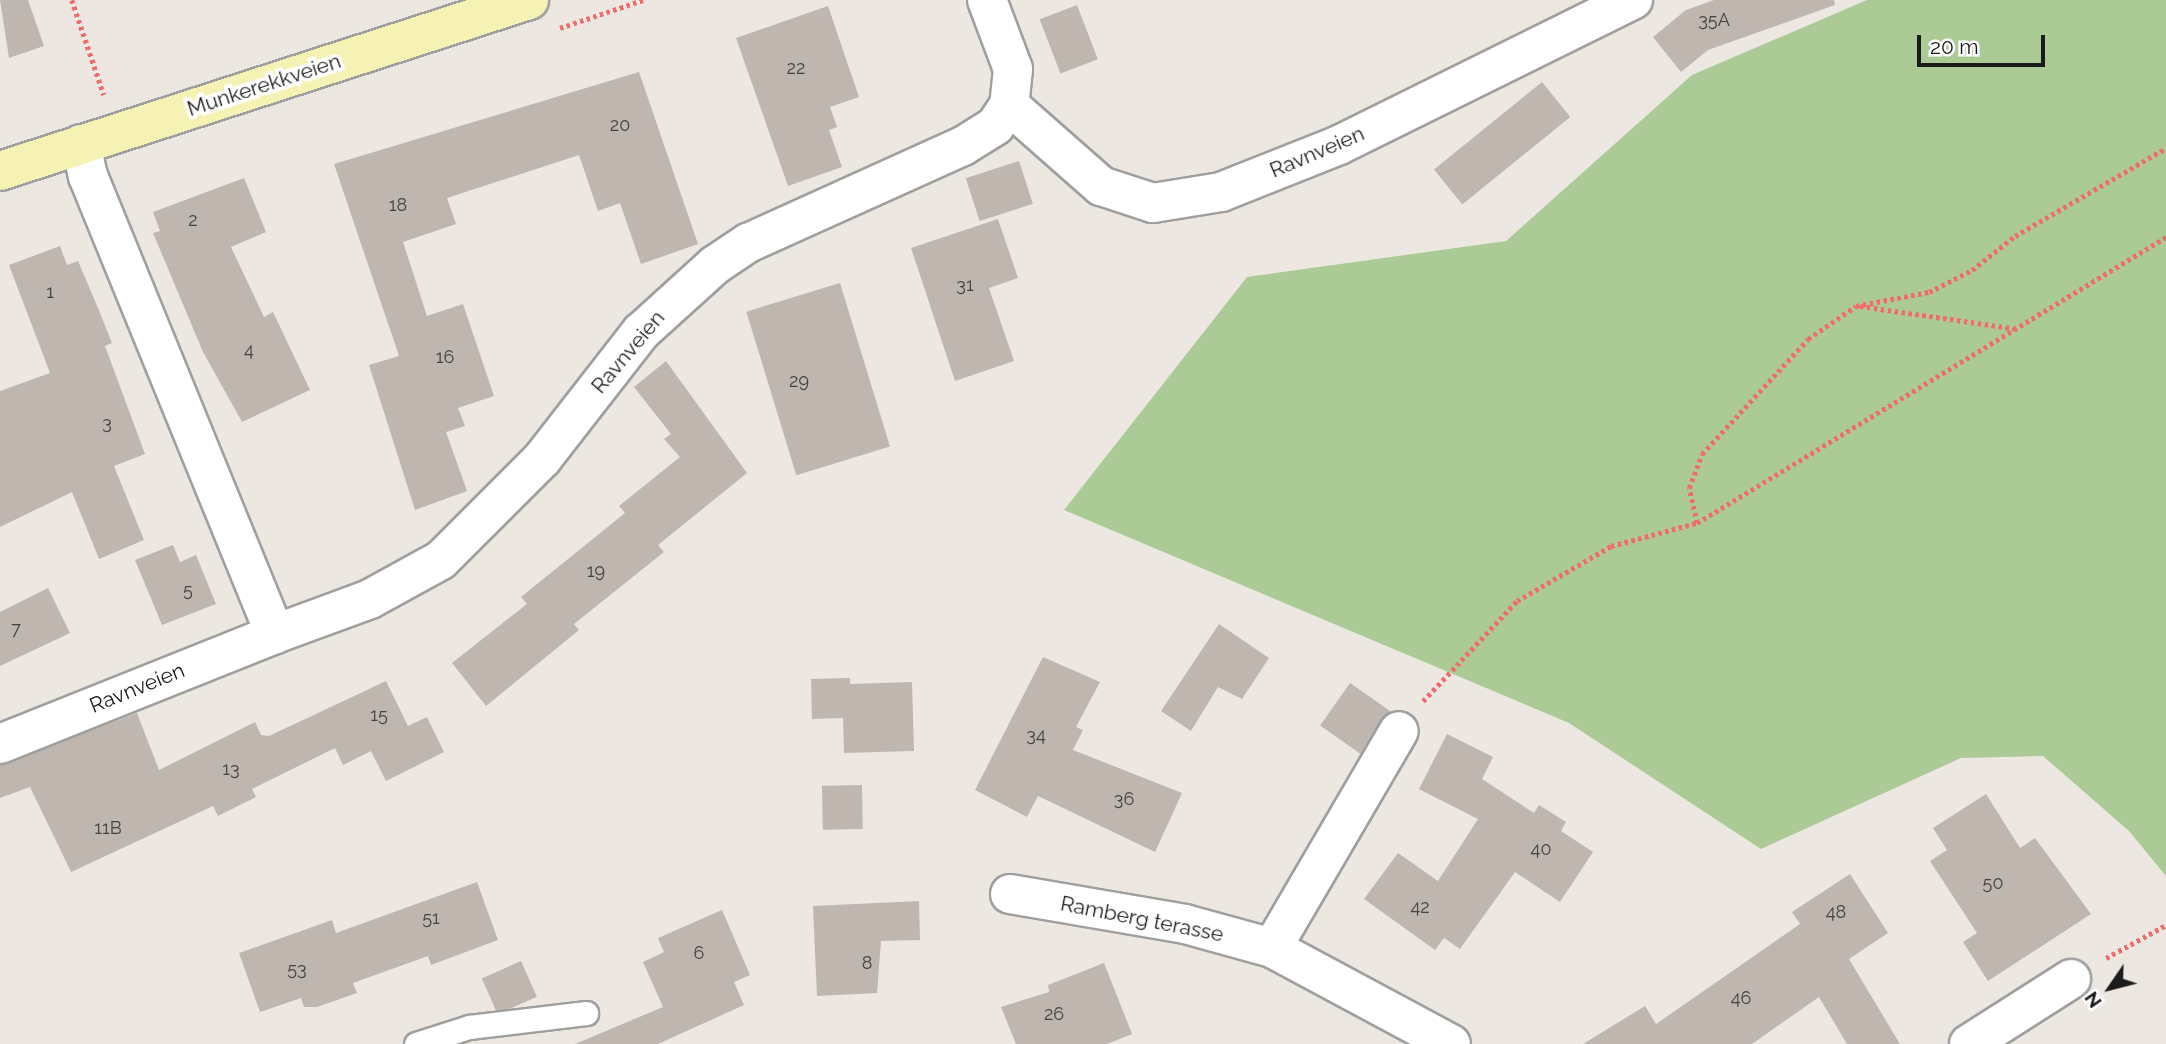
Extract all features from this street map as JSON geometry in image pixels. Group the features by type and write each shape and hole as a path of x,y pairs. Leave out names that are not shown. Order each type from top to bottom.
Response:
{"main road":[{"name":"Munkerekkveien","path":"0,171 528,0"}],"street":[{"path":"987,0 1013,69 1009,105"},
{"name":"Ravnveien","path":"0,744 370,599 441,560 542,459 641,332 715,265 748,243 963,146 995,126 1009,105 1101,186 1153,203 1195,200 1339,145 1633,0"},
{"path":"81,144 88,176 275,634"},
{"path":"1272,948 1399,731"},
{"name":"Ramberg terasse","path":"1010,894 1185,924 1272,948 1451,1044"},
{"path":"1969,1044 2071,979"}],"lane":[{"path":"416,1044 469,1027 586,1013"}],"path":[{"path":"72,0 117,133"},
{"path":"1697,523 1689,488 1702,454 1808,339 1856,306 1929,292 2166,148"},
{"path":"1399,731 1517,601 1611,547 1697,523 2019,330 2166,237"},
{"path":"1856,306 2019,330"},
{"path":"2071,979 2166,925"}],"green space":[{"path":"1867,0 2166,0 2166,876 2129,831 2043,756 1961,758 1761,849 1569,723 1064,510 1247,277 1506,241 1692,75"}],"building":[{"path":"0,0 28,0 44,46 9,58"},
{"path":"1714,0 1834,0 1835,5 1708,50 1681,72 1653,37 1686,10"},
{"path":"1077,5 1098,59 1060,73 1040,19"},
{"path":"828,6 859,97 830,107 837,127 829,130 842,167 788,186 736,38"},
{"path":"639,72 698,244 641,264 620,203 598,211 579,155 447,198 456,224 403,242 427,316 463,304 494,396 458,408 465,426 446,432 467,491 415,510 369,365 399,356 334,164"},
{"path":"1542,82 1570,117 1462,204 1434,169"},
{"path":"1019,161 1033,204 980,221 966,178"},
{"path":"244,178 266,232 231,247 264,317 273,312 310,390 242,422 203,352 153,233 160,231 153,212"},
{"path":"998,219 1018,278 989,288 1014,361 955,381 911,248"},
{"path":"60,246 67,265 78,261 98,308 112,343 105,346 145,454 114,466 144,540 99,559 72,492 0,527 0,391 50,373 9,265"},
{"path":"840,283 890,447 796,475 746,312"},
{"path":"666,361 747,473 658,545 664,552 574,624 579,630 486,706 452,663 527,604 521,597 625,513 619,506 680,457 664,439 671,434 634,387"},
{"path":"173,545 180,562 196,555 216,604 162,625 135,560"},
{"path":"48,588 70,633 0,666 0,612"},
{"path":"1219,624 1269,658 1242,699 1218,687 1191,731 1161,711"},
{"path":"1043,657 1100,682 1076,727 1083,730 1073,750 1182,793 1155,852 1038,796 1027,817 975,790"},
{"path":"850,678 850,684 912,682 914,751 844,753 843,718 812,719 811,679"},
{"path":"386,681 408,726 427,717 444,752 386,781 371,751 343,765 335,748 252,789 256,797 218,816 213,806 71,872 30,787 0,798 0,765 137,713 159,770 255,722 261,735 269,736"},
{"path":"1350,683 1390,711 1360,754 1320,726"},
{"path":"1447,734 1493,757 1482,779 1534,813 1539,805 1566,822 1561,831 1593,852 1560,902 1515,872 1460,949 1444,938 1435,950 1364,899 1398,853 1438,881 1478,819 1419,789"},
{"path":"862,785 863,829 823,830 822,786"},
{"path":"1986,794 2020,848 2035,838 2091,914 1988,981 1963,942 1977,933 1930,861 1947,850 1933,828"},
{"path":"1850,874 1888,933 1849,959 1900,1044 1847,1044 1819,997 1752,1044 1583,1044 1645,1006 1656,1024 1800,924 1792,912"},
{"path":"477,882 498,940 431,965 428,956 353,983 357,993 317,1007 304,1007 301,998 260,1012 239,953 332,920 336,933"},
{"path":"919,901 920,940 881,941 877,993 817,996 813,906"},
{"path":"722,910 750,975 734,982 744,1005 658,1044 575,1044 663,1007 643,962 664,952 658,938"},
{"path":"521,961 537,997 498,1014 482,978"},
{"path":"1104,963 1132,1034 1107,1044 1016,1044 1001,1007 1049,992 1048,985"}]}
